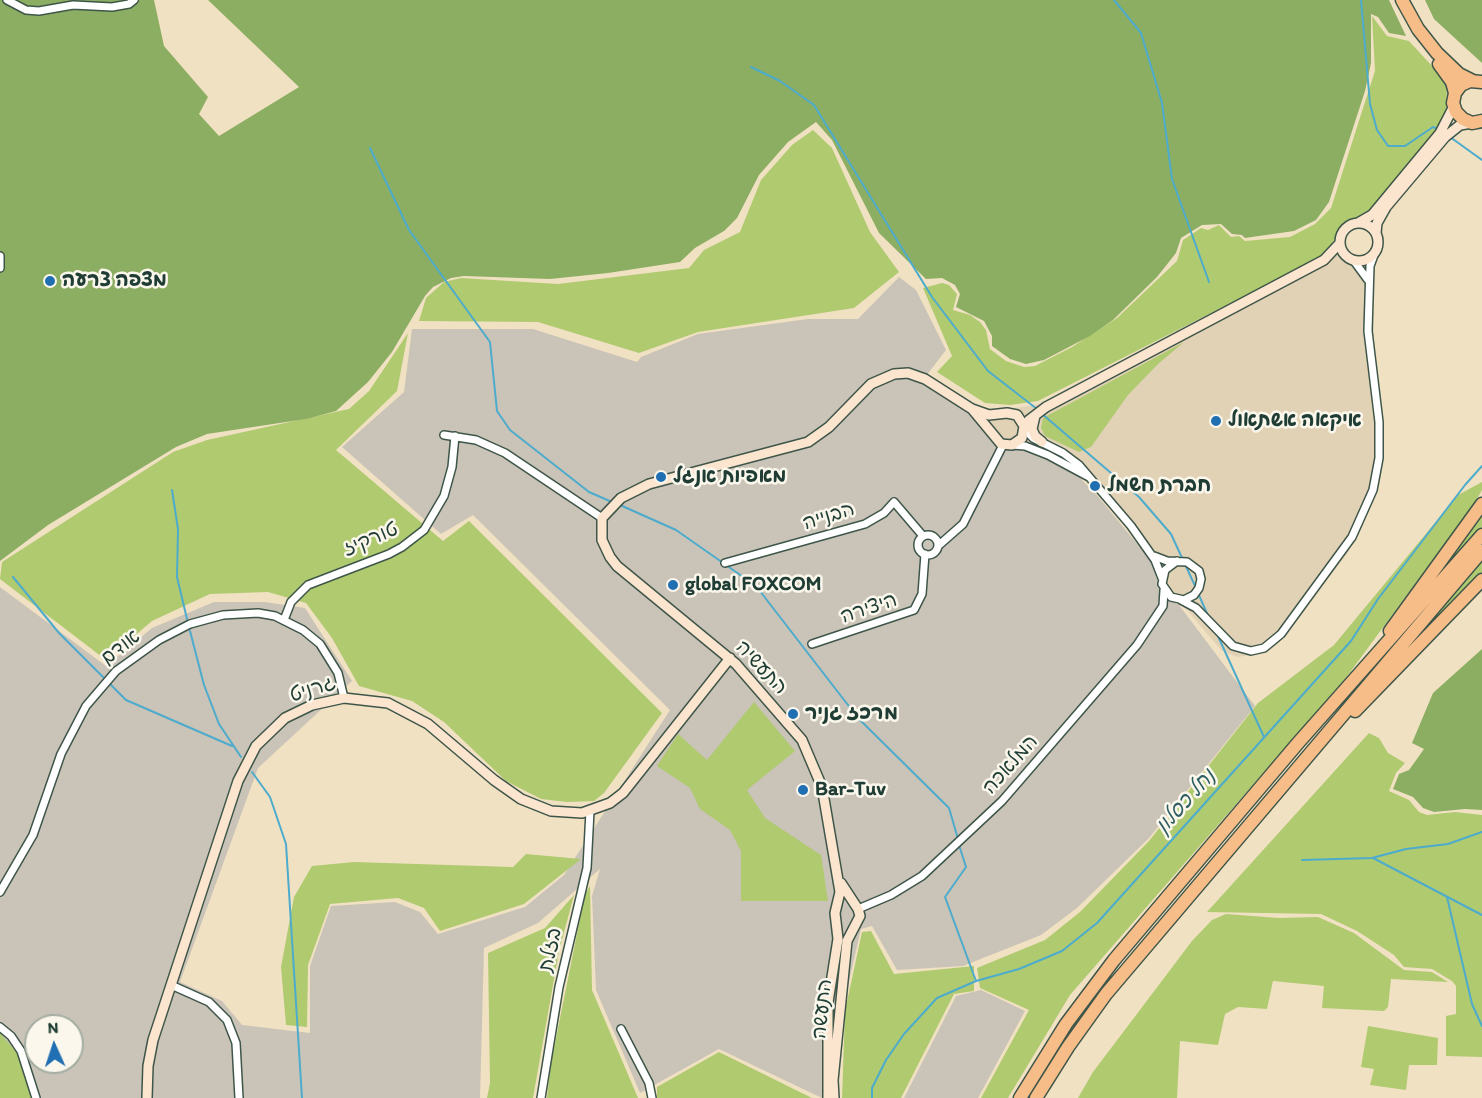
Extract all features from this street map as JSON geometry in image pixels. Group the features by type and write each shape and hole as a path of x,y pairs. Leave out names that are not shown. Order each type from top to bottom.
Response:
{"highway":[{"path":"1400,0 1418,29 1437,53 1460,74 1478,81"},
{"path":"1400,0 1413,29 1449,76 1455,93 1454,106 1460,117 1478,122"},
{"path":"1455,93 1461,85 1478,81"},
{"path":"1350,686 1482,504"},
{"path":"1020,1098 1066,1024 1114,960 1482,535"},
{"path":"1036,1098 1068,1047 1106,994 1482,551"},
{"path":"1273,796 1482,580"}],"street":[{"path":"7,0 26,10 39,11 73,4 111,7 129,4 134,0"},
{"path":"1014,414 1020,419 1024,429 1070,457 1115,505 1151,553 1162,578 1164,590 1171,597 1192,605 1227,643 1238,649 1251,651 1270,645 1343,553 1360,522 1375,482 1380,440 1369,350 1370,266 1378,244 1377,223 1386,207 1445,133 1454,106"},
{"path":"938,546 934,537 924,536 920,539 918,547 925,554 934,553 938,546 963,524 1008,445 1020,440 1024,429 1036,414 1324,260 1340,243 1345,230 1374,213 1445,133 1460,125 1478,122"},
{"path":"1358,223 1367,225 1376,232"},
{"path":"1340,243 1342,252 1365,273 1370,284"},
{"path":"1324,260 1363,261 1374,255"},
{"path":"0,256 0,268"},
{"path":"444,435 483,443 505,453 602,518 621,498 649,484 808,442 829,427 871,384 894,374 908,374 925,379 972,409 989,415 1014,414 1046,407"},
{"path":"972,409 994,440 1048,455 1091,479"},
{"path":"991,433 993,420 1001,414"},
{"path":"1036,414 1032,421 1032,429 1035,436 1042,442"},
{"name":"טורקיז","path":"285,620 294,597 313,582 389,554 424,530 444,496 452,467 455,436"},
{"name":"הבנייה","path":"724,563 865,524 884,513 894,502 924,536"},
{"name":"התעשיה","path":"602,518 602,540 617,566 729,658 802,740 822,787 839,880 837,907"},
{"path":"1151,553 1164,560 1187,562 1197,568 1201,576 1198,601 1202,614"},
{"name":"היצירה","path":"812,644 914,610 922,594 925,554"},
{"path":"1162,578 1167,567 1178,561"},
{"path":"1180,600 1192,597 1200,588"},
{"name":"המלאכה","path":"855,906 891,895 922,876 982,822 1126,659 1160,611 1165,600 1164,590"},
{"name":"המלאכה","path":"1160,611 1180,600"},
{"name":"אודם","path":"0,892 36,829 73,729 93,696 108,678 159,640 207,619 240,613 285,620 312,636 327,653 338,674 345,698"},
{"name":"גרניט","path":"147,1098 149,1053 238,781 249,757 265,736 285,718 312,705 345,698 379,700 407,710 521,799 567,813 590,811 610,803 623,793 729,658"},
{"name":"בזלת","path":"541,1098 559,987 587,868 590,811"},
{"name":"התעשיה","path":"839,880 855,906"},
{"path":"828,1098 828,1002 838,939 836,920 837,907 844,903 855,906 860,916 854,925 846,927 836,920"},
{"name":"התעשה","path":"834,1098 833,1080 847,941 854,925"},
{"path":"171,985 209,1002 227,1020 236,1042 239,1098"},
{"path":"0,1028 12,1036 21,1052 36,1098"},
{"path":"621,1029 649,1083 652,1098"}],"shaded area":[{"path":"1350,255 1365,266 1372,285 1375,368 1384,435 1377,492 1347,554 1278,644 1266,653 1237,657 1221,650 1182,604 1162,593 1154,561 1128,526 1080,475 1049,457 1019,446 1001,445 988,428 990,419 1003,410 1041,404 1321,258"},
{"path":"899,277 916,290 946,350 923,380 981,423 997,446 1048,457 1073,471 1096,494 1152,562 1162,596 1179,605 1255,706 1149,838 1077,908 1041,935 963,966 897,970 872,926 861,929 822,1098 719,1049 640,1093 596,990 592,896 600,869 538,923 484,948 480,1098 0,1098 0,587 106,666 152,628 214,602 265,602 305,608 352,681 258,768 180,982 222,1001 242,1025 310,1033 310,966 331,906 395,902 420,912 438,934 525,907 564,875 670,710 473,515 441,534 342,447 404,392 412,329 533,329 637,362 641,357 698,334 808,319 858,319"},
{"path":"981,990 1025,1011 978,1098 904,1098 956,996"}],"green space":[{"path":"0,0 154,0 164,46 208,97 199,114 219,136 299,87 208,0 1389,0 1406,36 1389,33 1378,17 1371,14 1371,63 1365,91 1329,202 1316,220 1294,231 1245,238 1242,235 1232,234 1221,224 1202,225 1181,238 1176,253 1157,277 1113,320 1090,336 1044,360 1026,364 1010,359 992,346 992,336 984,321 956,307 960,294 955,285 942,278 926,279 879,233 832,140 816,122 788,142 759,175 737,218 724,231 695,248 680,262 550,279 464,276 451,278 433,287 425,296 392,352 368,382 336,411 306,419 207,434 176,447 48,525 0,561"},
{"path":"1425,0 1482,0 1482,63 1434,19"},
{"path":"1372,16 1387,36 1409,41 1443,78 1447,86 1446,110 1441,123 1365,216 1343,225 1325,255 1038,401 1010,405 985,403 937,372 952,356 923,288 942,283 949,285 957,294 953,310 970,315 980,322 986,330 990,349 1006,361 1024,367 1035,366 1072,347 1117,318 1177,261 1183,240 1201,228 1208,230 1219,225 1231,237 1239,236 1245,241 1290,237 1315,224 1331,208 1375,71"},
{"path":"813,130 832,148 870,232 899,272 854,308 698,332 639,353 538,322 419,321 426,298 444,282 461,278 558,284 689,268 704,250 740,232 761,180 792,145"},
{"path":"408,333 397,391 336,450 443,541 469,521 662,713 604,793 594,801 567,802 541,799 506,781 444,722 412,701 359,686 332,638 306,603 268,592 210,594 152,621 106,660 0,579 2,562 173,452 207,440 349,409 369,391"},
{"path":"1184,342 1158,364 1128,395 1091,447 1079,452 1045,436 1041,428 1043,418"},
{"path":"1482,482 1482,490 1474,504 1345,679 1070,995 1008,1098 981,1098 1029,1010 980,988 977,968 1045,940 1080,912 1149,841 1258,703 1334,645 1458,495"},
{"path":"1482,511 1482,527 1396,630"},
{"path":"1482,562 1482,575 1394,665"},
{"path":"1482,649 1482,810 1434,812 1423,808 1413,797 1393,789 1399,774 1409,770 1424,749 1412,743 1433,693"},
{"path":"754,702 795,751 747,790 765,818 821,855 828,901 741,901 741,851 730,830 700,809 690,788 657,766 678,734 707,760"},
{"path":"1369,733 1379,738 1388,753 1405,763 1396,773 1389,791 1409,800 1419,812 1427,815 1455,812 1482,815 1482,1057 1446,1056 1446,1016 1456,1014 1456,986 1432,969 1404,967 1394,955 1357,931 1321,914 1207,912"},
{"path":"526,854 581,859 524,904 440,931 424,908 398,898 330,904 308,965 307,1027 286,1025 281,967 294,897 312,866 354,862 513,867"},
{"path":"590,886 592,990 638,1098 547,1098 551,1063 585,894"},
{"path":"574,895 559,951 533,1098 487,1098 490,1083 488,953 545,928"},
{"path":"1226,914 1279,918 1318,917 1354,933 1404,970 1432,972 1448,982 1391,979 1388,1007 1384,1011 1322,1008 1324,986 1273,981 1267,1009 1238,1007 1225,1014 1218,1045 1180,1041 1177,1098 1078,1098 1093,1072 1192,941 1212,920"},
{"path":"871,931 894,974 974,966 974,991 954,994 901,1098 842,1098 845,1011 862,932"},
{"path":"1368,1026 1438,1038 1437,1065 1409,1065 1406,1090 1370,1085 1374,1069 1361,1067"},
{"path":"0,1033 17,1053 32,1098 0,1098"},
{"path":"719,1052 812,1098 657,1098 657,1087"}],"waterway":[{"path":"1114,0 1141,33 1162,103 1172,179 1209,282"},
{"path":"1361,0 1370,104 1377,130 1388,146 1405,146 1433,127 1438,129"},
{"path":"751,67 780,81 814,105 932,297 988,371 1037,409"},
{"path":"1450,137 1482,160"},
{"path":"370,148 409,230 490,342 497,411 510,430 589,492 612,502"},
{"path":"1041,413 1139,497 1171,534 1196,588"},
{"name":"נחל כסלון","path":"872,1098 872,1088 886,1060 904,1034 937,998 976,981 1019,969 1062,951 1097,923 1351,641 1378,599 1482,466"},
{"path":"172,490 178,529 177,577 187,619"},
{"path":"620,505 676,530 756,586 858,718 949,808 958,839"},
{"path":"13,577 59,633 126,700 232,746"},
{"path":"1198,593 1209,618"},
{"path":"190,631 204,685 219,724 241,757"},
{"path":"1217,634 1264,737"},
{"path":"252,772 270,797 286,844 302,1098"},
{"path":"1302,860 1372,858 1406,849 1448,844 1482,832"},
{"path":"959,845 966,867 945,897 976,981"},
{"path":"1373,858 1482,915"},
{"path":"1447,897 1472,1004 1482,1026"}],"place":[{"name":"מצפה צרעה","path":"50,281"},
{"name":"איקאה אשתאול","path":"1216,421"},
{"name":"מאפיות אנגל","path":"661,477"},
{"name":"חברת חשמל","path":"1095,486"},
{"name":"global FOXCOM","path":"673,585"},
{"name":"מרכז גניר","path":"793,714"},
{"name":"Bar-Tuv","path":"803,790"}]}
